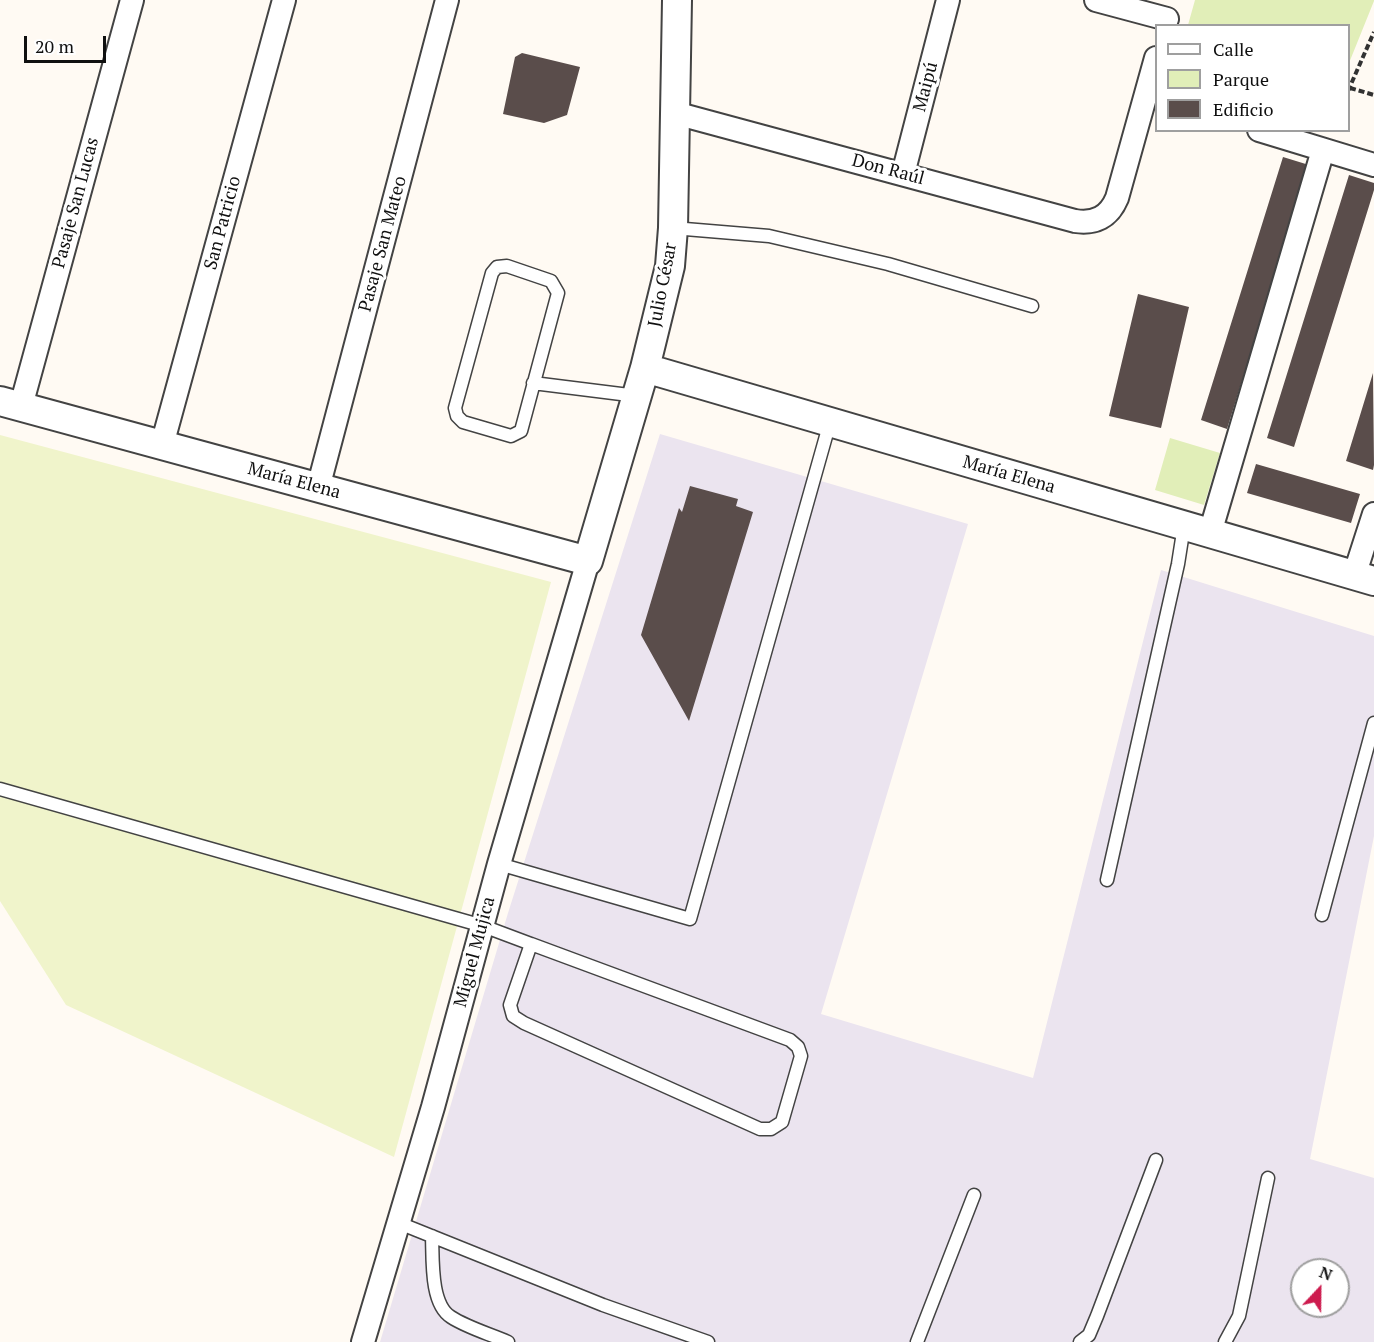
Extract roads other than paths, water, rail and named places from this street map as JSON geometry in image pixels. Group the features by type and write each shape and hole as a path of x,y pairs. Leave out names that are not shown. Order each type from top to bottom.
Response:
{"street":[{"name":"Pasaje San Lucas","path":"11,404 132,0"},
{"name":"San Patricio","path":"162,445 285,0"},
{"name":"Pasaje San Mateo","path":"318,488 447,0"},
{"name":"Julio César","path":"588,561 645,368 670,266 673,228 677,0"},
{"name":"Maipú","path":"903,174 948,0"},
{"path":"1096,0 1168,15"},
{"path":"1151,97 1155,66"},
{"name":"Don Raúl","path":"675,113 1075,221 1092,222 1108,214 1117,198 1151,97"},
{"path":"1265,132 1374,165"},
{"path":"1197,530 1323,150"},
{"name":"María Elena","path":"645,368 1364,578"},
{"name":"María Elena","path":"11,404 588,561"},
{"path":"1364,578 1374,514"},
{"name":"Miguel Mujica","path":"363,1342 588,561"}],"lane":[{"path":"673,228 769,236 888,264 1032,306"},
{"path":"507,266 551,281 558,293 533,383 521,431 517,434 511,436 463,422 457,416 455,408 461,385 492,273 497,267 507,266"},
{"path":"533,383 637,396"},
{"path":"499,864 690,919 830,423"},
{"path":"1107,880 1178,564 1197,530"},
{"path":"1322,915 1374,723"},
{"path":"0,789 483,926 790,1040 798,1047 801,1056 782,1122 771,1129 760,1129 513,1016 510,1005 531,944"},
{"path":"1080,1342 1089,1335 1097,1317 1156,1160"},
{"path":"1225,1342 1239,1316 1269,1178"},
{"path":"917,1342 974,1195"},
{"path":"399,1223 603,1305 708,1342"},
{"path":"432,1236 435,1285 440,1304 450,1316 508,1342"}]}
